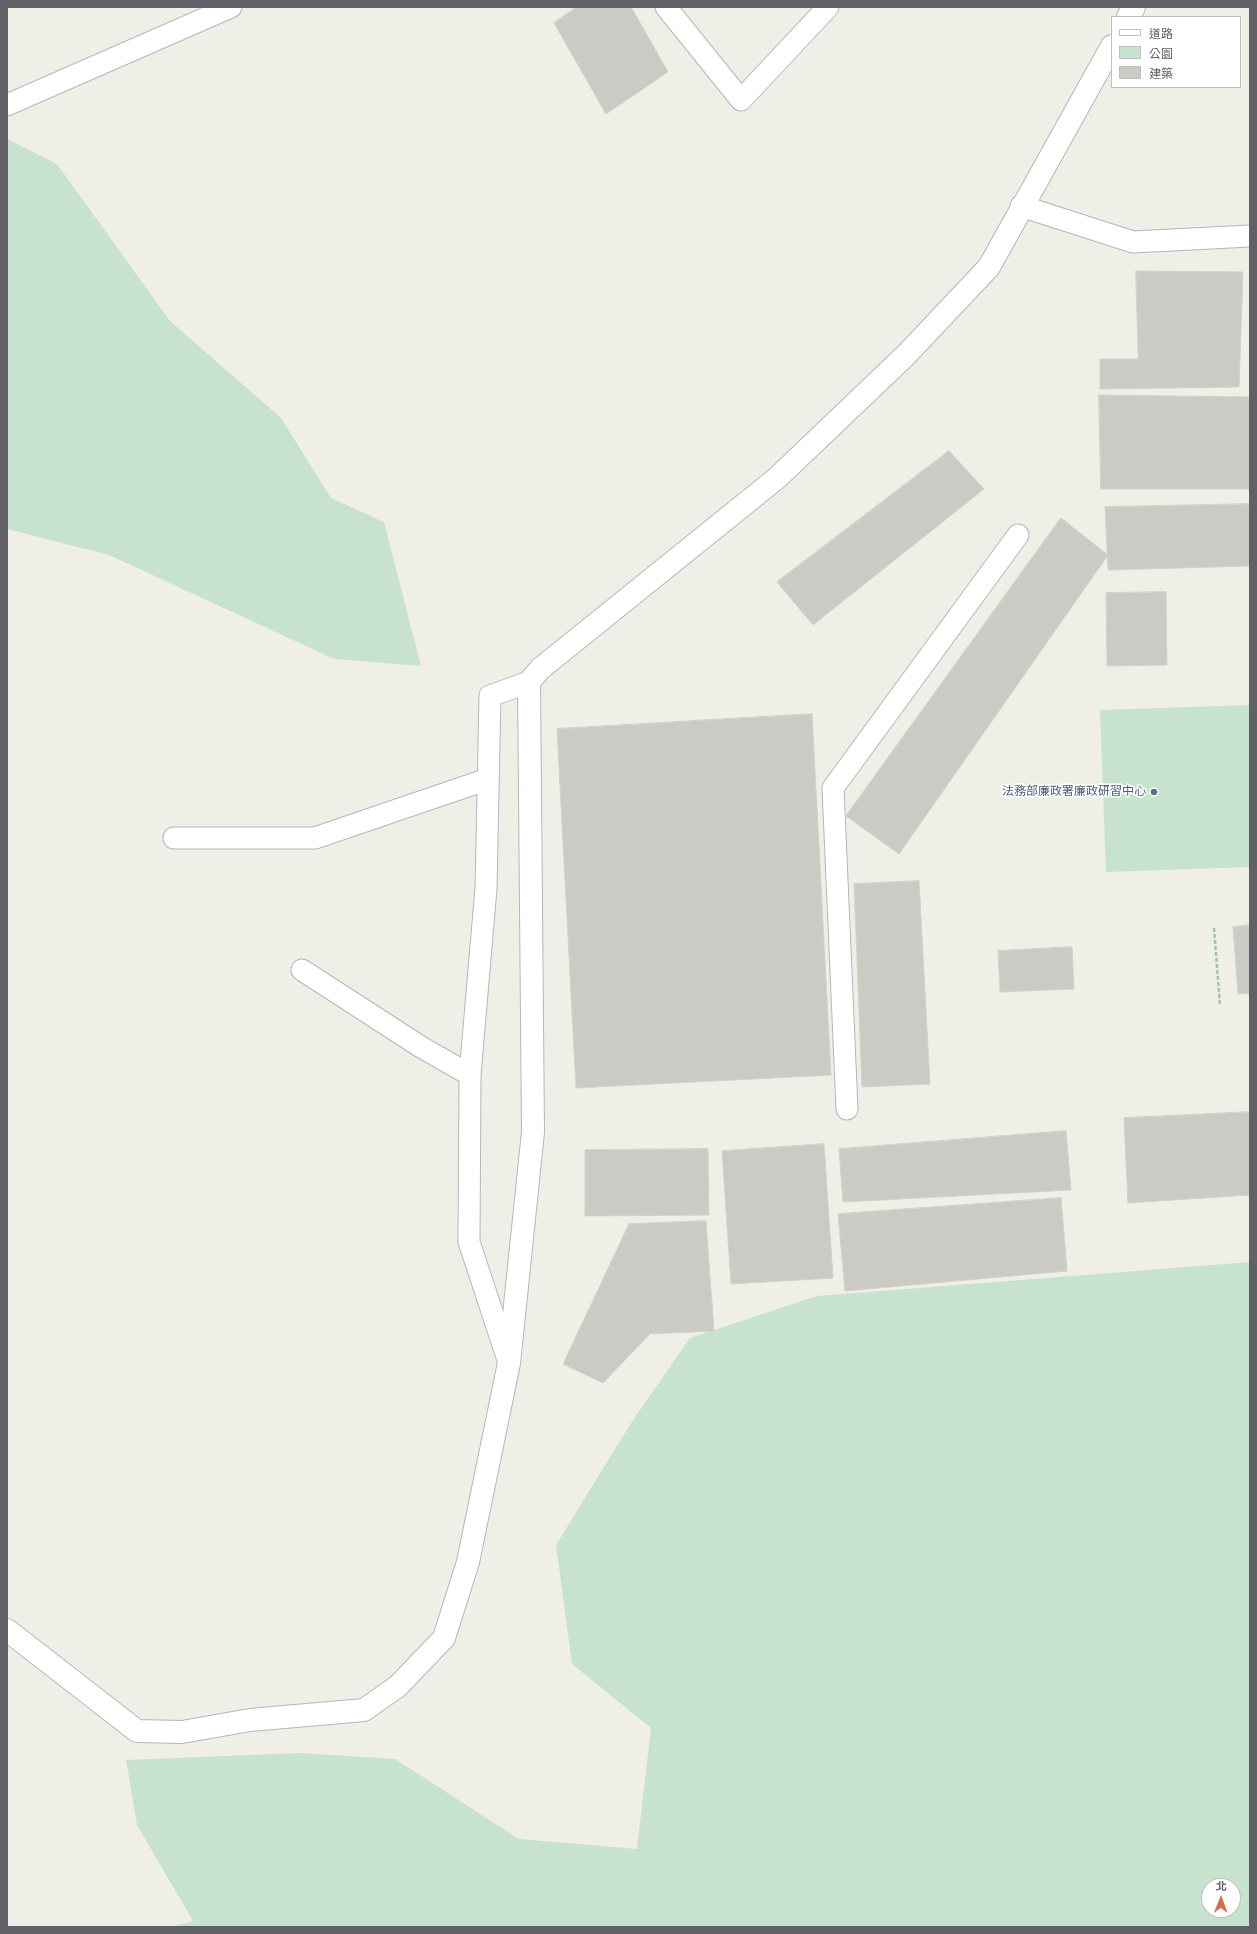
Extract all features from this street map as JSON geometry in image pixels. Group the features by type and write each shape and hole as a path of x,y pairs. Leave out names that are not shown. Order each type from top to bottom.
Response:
{"street":[{"path":"1129,16 1134,7"},
{"path":"7,1630 137,1731 182,1732 250,1720 364,1710 398,1686 444,1638 468,1562 509,1363 533,1132 529,682 540,669 777,478 906,356 989,267 1111,48"}],"lane":[{"path":"7,105 231,7"},
{"path":"666,7 742,100 828,7"},
{"path":"1022,206 1133,242 1250,236"},
{"path":"847,1109 833,788 1018,535"},
{"path":"509,1363 469,1242 470,1076 486,888 490,696 529,682"},
{"path":"174,838 315,838 488,779"},
{"path":"302,970 421,1047 470,1076"}],"path":[{"path":"1214,928 1220,1005"}],"green space":[{"path":"7,139 57,164 170,321 281,418 331,498 384,522 421,666 334,659 109,555 7,529"},
{"path":"1250,705 1250,867 1106,872 1100,710"},
{"path":"1250,1262 1250,1927 171,1927 193,1921 137,1825 126,1760 300,1753 395,1759 519,1839 637,1849 651,1728 572,1664 556,1545 631,1423 690,1338 817,1296"}],"building":[{"path":"577,7 631,7 668,72 606,114 554,23"},
{"path":"1136,271 1243,272 1239,387 1100,389 1100,359 1138,359"},
{"path":"1099,395 1250,397 1250,489 1101,489"},
{"path":"949,451 984,489 813,625 777,582"},
{"path":"1250,504 1250,566 1108,570 1105,507"},
{"path":"1061,518 1108,555 899,854 846,816"},
{"path":"1166,592 1167,665 1107,666 1106,593"},
{"path":"812,714 831,1075 576,1088 557,729"},
{"path":"919,881 930,1084 862,1087 854,884"},
{"path":"1250,925 1250,993 1238,994 1233,927"},
{"path":"1072,947 1074,989 1000,992 998,951"},
{"path":"1250,1112 1250,1195 1128,1203 1124,1118"},
{"path":"1066,1131 1071,1190 843,1202 839,1149"},
{"path":"824,1144 833,1278 731,1284 722,1151"},
{"path":"708,1149 709,1215 585,1216 585,1150"},
{"path":"1061,1198 1067,1271 845,1291 838,1214"},
{"path":"706,1221 714,1331 650,1334 603,1383 563,1364 629,1224"}],"place":[{"name":"法務部廉政署廉政研習中心","path":"1154,792"}]}
